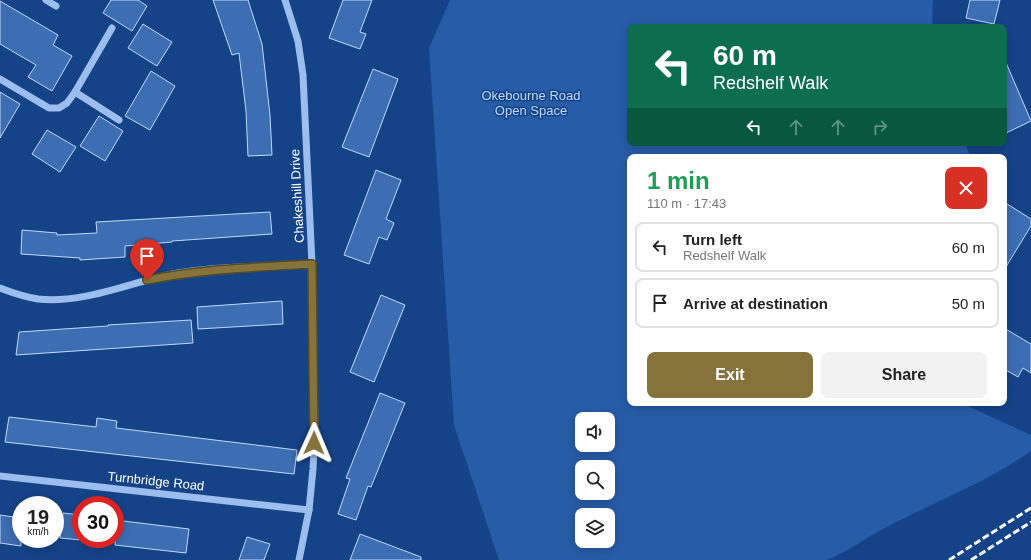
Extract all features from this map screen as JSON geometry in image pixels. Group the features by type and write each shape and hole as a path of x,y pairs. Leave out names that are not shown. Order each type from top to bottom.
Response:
{"street":[{"path":"46,0 56,6"},
{"name":"Chakeshill Drive","path":"284,0 298,41 303,74 312,264 315,430 314,469 309,510 299,560"},
{"path":"0,79 49,108 59,108 67,103 75,92 112,28"},
{"path":"75,92 119,120"},
{"path":"0,288 21,296 61,300 87,296 179,273 227,268 312,264"},
{"name":"Turnbridge Road","path":"0,476 309,510"}],"green space":[{"name":"Okebourne Road Open Space","path":"450,0 933,0 932,24 627,24 627,146 966,146 970,154 627,154 627,406 968,406 1031,435 1031,451 978,483 903,519 842,553 826,560 499,560 454,425 429,48"}],"building":[{"path":"111,0 138,0 147,6 132,31 103,13"},
{"path":"213,0 248,0 262,44 270,115 272,155 248,156 246,111 239,53 232,55"},
{"path":"343,0 372,0 360,32 366,34 360,49 329,38"},
{"path":"970,0 1000,0 994,24 966,18"},
{"path":"0,1 58,35 53,45 72,56 52,91 28,77 36,65 0,44"},
{"path":"143,24 172,42 157,66 128,48"},
{"path":"1007,65 1031,121 1007,133"},
{"path":"373,69 398,79 369,157 342,147"},
{"path":"151,71 175,86 150,130 125,116"},
{"path":"0,92 20,104 0,138"},
{"path":"99,116 123,131 105,161 80,146"},
{"path":"47,130 76,147 60,172 32,154"},
{"path":"376,170 401,180 386,219 394,223 387,240 379,237 369,264 344,255"},
{"path":"1007,204 1031,219 1031,226 1007,265"},
{"path":"270,212 272,234 125,246 125,257 80,260 80,258 21,254 22,230 57,233 57,235 97,233 96,222"},
{"path":"381,295 405,305 374,382 350,372"},
{"path":"282,301 283,324 198,329 197,307"},
{"path":"191,320 193,343 16,355 19,332"},
{"path":"1007,330 1031,344 1031,373 1023,368 1018,377 1007,371"},
{"path":"380,393 405,403 371,487 368,486 356,520 338,514 350,479 346,478"},
{"path":"9,417 96,427 97,418 117,421 116,428 297,450 294,474 5,442"},
{"path":"64,513 72,514 72,539 64,538"},
{"path":"0,515 12,517 12,545 0,543"},
{"path":"124,521 189,529 186,553 124,546"},
{"path":"360,534 421,557 421,560 350,560"},
{"path":"247,537 270,544 264,560 239,560"}],"railway":[{"path":"949,560 1031,508"},
{"path":"971,560 1031,522"}],"route":[{"path":"147,280 179,273 227,268 312,264 314,443"}]}
